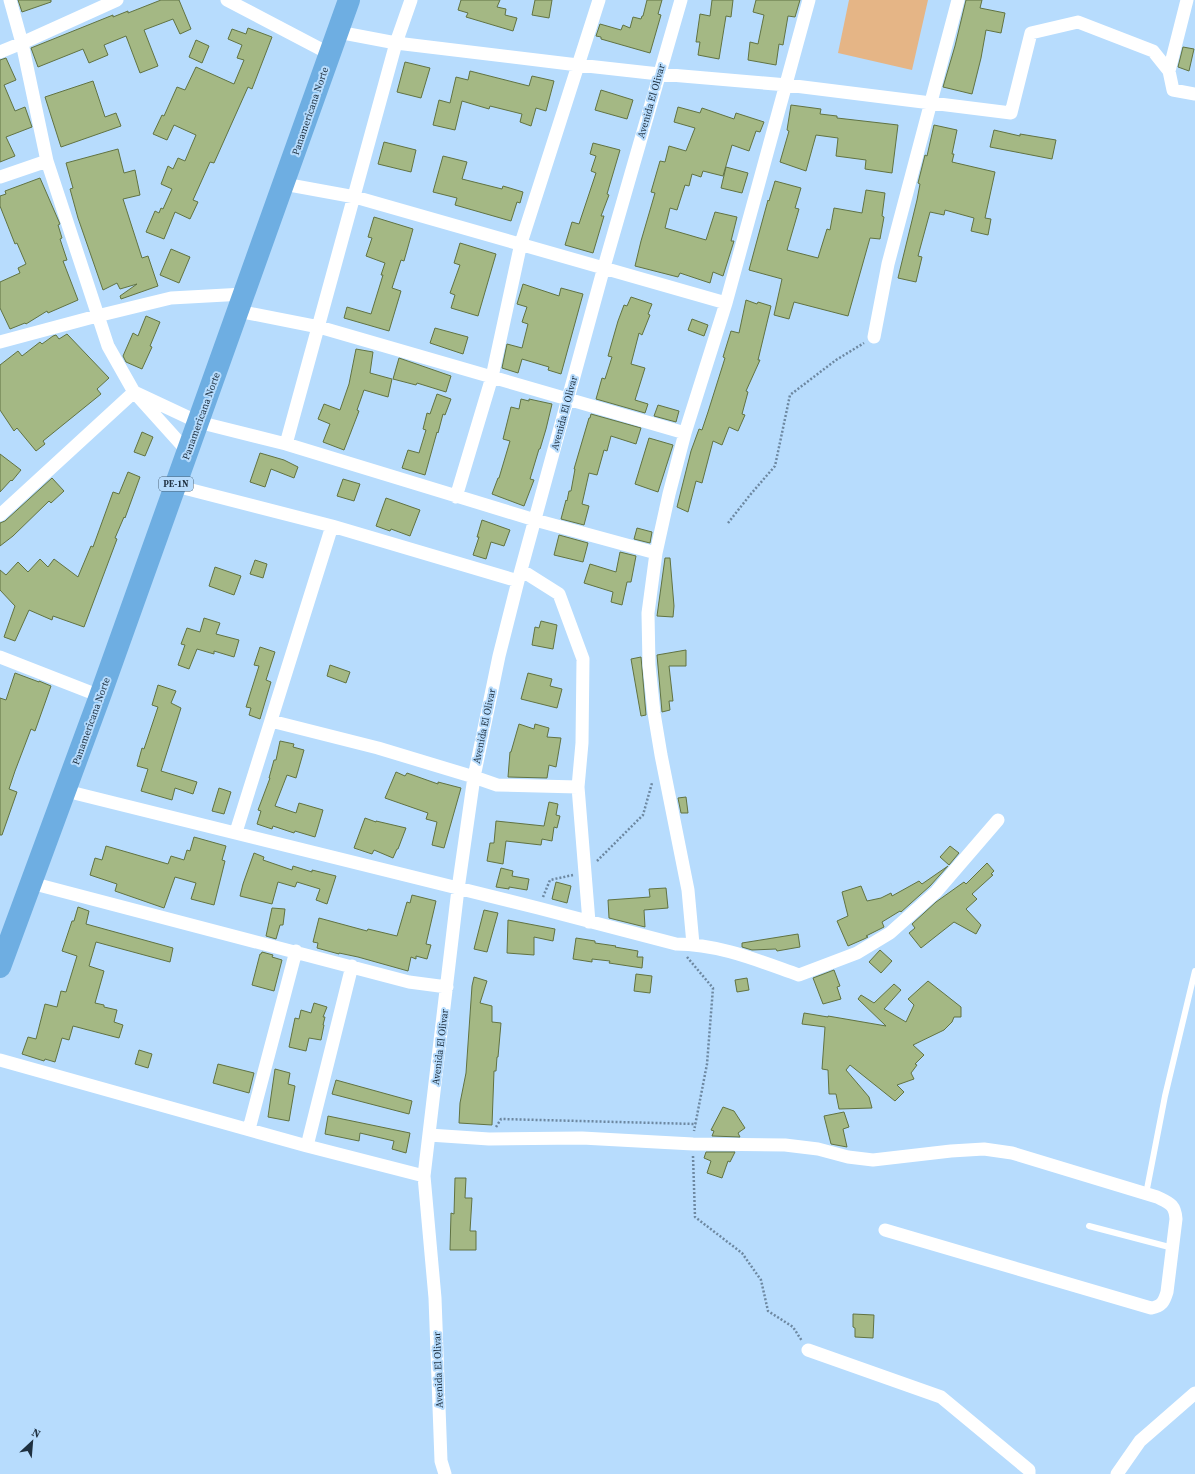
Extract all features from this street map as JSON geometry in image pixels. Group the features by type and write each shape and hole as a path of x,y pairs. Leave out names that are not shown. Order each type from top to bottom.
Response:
{"highway":[{"name":"Panamericana Norte","path":"2,955 66,791 349,0"}],"street":[{"path":"10,0 22,43 47,161 108,346 134,392 188,452"},
{"path":"0,52 117,0"},
{"path":"227,0 330,54"},
{"path":"286,444 396,43 411,0"},
{"path":"456,497 492,377 521,243 598,0"},
{"name":"Avenida El Olivar","path":"445,1474 442,1461 436,1298 424,1176 458,889 474,777 499,656 519,576 604,267 681,0"},
{"path":"693,944 688,890 654,713 649,665 648,613 656,553 669,494 685,433 726,303 787,85 809,0"},
{"path":"874,337 888,264 958,0"},
{"path":"1187,0 1169,71 1173,90 1195,94"},
{"path":"338,32 396,43 578,65 659,74 787,85 1011,113 1031,33 1078,22 1153,51 1169,71"},
{"path":"0,177 47,161"},
{"path":"284,184 355,196 726,303"},
{"path":"0,342 171,298 241,303 568,400 685,433"},
{"path":"134,392 198,422 286,444 456,497 656,553"},
{"path":"0,515 134,392"},
{"path":"176,486 519,576 559,594 583,659 582,743 578,787 589,922"},
{"path":"236,832 332,526"},
{"path":"0,657 100,696"},
{"path":"271,721 378,748 498,785 578,787"},
{"path":"66,791 236,832 676,944 693,944 741,955 799,975 857,954 890,933 936,892 998,820"},
{"path":"31,883 296,951 409,982 447,987"},
{"path":"249,1129 296,951"},
{"path":"307,1146 352,966"},
{"path":"0,1060 307,1146 424,1176"},
{"path":"429,1135 489,1139 582,1138 693,1144 785,1145 818,1149 848,1157 873,1160 951,1151 984,1149 1012,1153 1157,1197 1172,1205 1176,1211 1167,1292 1164,1300 1158,1307 1151,1308 885,1230"},
{"path":"808,1350 941,1397 1029,1470 1029,1474"},
{"path":"1117,1474 1140,1441 1195,1393"}],"lane":[{"path":"1146,1194 1165,1096 1195,971"},
{"path":"1089,1226 1173,1248"}],"path":[{"path":"728,523 775,466 790,395 836,360 874,337"},
{"path":"538,908 550,880 585,873 643,815 661,755"},
{"path":"489,1139 501,1119 696,1124"}],"shaded area":[{"path":"849,0 928,0 912,70 838,53"}],"building":[{"path":"18,0 51,0 51,2 22,12"},
{"path":"161,0 179,0 191,29 180,34 173,19 144,30 158,66 140,73 126,36 104,45 108,55 89,63 83,49 38,67 31,48 113,15 113,17 128,11 128,13"},
{"path":"461,0 500,0 497,7 506,9 505,15 517,18 513,31 466,17 468,13 458,10"},
{"path":"535,0 552,0 549,18 532,15"},
{"path":"647,0 662,0 658,14 661,15 650,53 601,39 601,37 596,36 600,24 621,30 623,25 630,28 633,17 641,19 643,16"},
{"path":"712,0 733,0 731,17 726,16 719,59 698,55 700,42 696,42 700,14 710,16"},
{"path":"756,0 800,0 795,17 788,16 783,45 779,44 776,65 748,60 750,42 758,44 764,15 753,12"},
{"path":"966,0 982,0 980,8 1005,13 1001,33 986,30 972,94 943,87"},
{"path":"248,28 272,37 252,89 248,87 214,163 210,162 193,200 198,202 190,219 175,212 164,239 146,232 155,211 159,213 161,208 163,209 172,189 161,184 168,166 173,169 178,158 185,161 196,135 174,125 167,140 153,134 162,115 164,116 177,87 185,90 196,67 234,84 244,60 237,58 242,45 228,39 232,29 246,34"},
{"path":"196,40 209,46 202,63 189,57"},
{"path":"1183,47 1194,49 1189,71 1178,67"},
{"path":"6,58 16,80 4,85 15,111 25,107 32,127 6,137 15,156 0,162 0,60"},
{"path":"405,62 430,68 421,98 397,92"},
{"path":"470,71 529,86 532,76 554,81 546,111 536,108 531,126 520,122 522,114 490,106 489,109 462,101 455,130 433,125 439,100 450,103 456,77 468,80"},
{"path":"93,81 105,117 116,113 121,126 61,147 45,97"},
{"path":"601,90 633,100 627,119 595,110"},
{"path":"791,105 821,109 820,114 837,116 837,118 898,125 892,173 865,169 866,160 836,156 838,138 816,135 806,171 780,162 789,131 787,130"},
{"path":"678,107 700,113 702,108 734,119 736,113 764,122 760,132 756,131 749,151 732,145 723,176 703,171 701,177 692,174 689,186 685,185 677,210 670,208 665,228 706,240 715,212 737,217 731,241 734,241 723,276 713,272 710,283 680,273 678,277 635,266 655,193 651,192 660,161 665,162 669,146 686,151 695,128 674,122"},
{"path":"934,125 957,130 952,154 954,154 952,162 995,172 985,218 991,219 988,235 971,231 974,218 945,210 944,215 930,212 918,256 922,257 916,282 898,278 917,200 920,184 918,183 925,155 927,156"},
{"path":"994,130 1020,136 1020,134 1056,140 1052,159 990,147"},
{"path":"384,142 416,150 411,172 378,164"},
{"path":"593,143 620,150 607,194 609,195 601,216 604,216 593,253 565,245 572,222 579,224 596,173 591,171 596,156 590,154"},
{"path":"118,149 124,173 135,170 140,195 123,199 142,258 148,256 158,286 121,299 120,296 137,284 120,289 117,283 103,290 78,218 70,189 73,188 66,163"},
{"path":"443,156 467,162 462,179 502,189 503,186 523,192 520,203 517,202 511,221 455,205 457,198 433,192"},
{"path":"726,167 748,173 742,193 721,188"},
{"path":"40,178 60,224 58,225 62,238 60,239 67,260 63,261 78,300 48,313 47,311 26,324 25,323 10,329 0,308 0,282 20,273 18,268 26,264 17,243 15,244 0,206 0,196 6,194 5,191"},
{"path":"775,181 801,188 795,208 799,209 787,250 818,258 827,229 830,230 834,208 862,213 866,190 885,193 882,216 884,217 880,239 870,238 848,316 794,302 789,319 774,315 782,279 749,270 768,200 769,201"},
{"path":"374,217 413,229 404,261 401,260 392,288 401,291 389,331 344,318 347,307 371,314 383,275 381,275 385,263 366,256 372,238 368,237"},
{"path":"460,243 496,254 478,316 451,308 455,295 450,293 460,265 454,263"},
{"path":"171,249 190,257 179,283 160,275"},
{"path":"523,284 559,296 561,288 583,294 561,374 548,370 549,367 522,359 518,373 502,368 507,344 522,348 528,324 522,322 527,307 517,304"},
{"path":"631,297 652,304 648,314 650,315 642,335 639,333 631,364 645,368 635,400 648,404 645,413 596,399 602,378 605,379 612,357 608,356 618,321 624,305 627,306"},
{"path":"746,300 757,304 758,302 771,306 758,360 760,360 746,391 748,392 742,414 745,415 738,431 729,427 722,445 713,441 702,483 696,481 688,512 677,507 691,451 699,429 702,430 708,412 725,358 723,357 731,331 739,333"},
{"path":"146,316 160,322 150,346 152,347 142,369 126,362 123,356 133,333 138,336"},
{"path":"692,319 708,325 704,336 688,330"},
{"path":"435,328 468,337 463,354 430,343"},
{"path":"67,334 109,378 97,389 101,394 43,441 45,444 36,451 17,428 14,431 0,410 0,365 18,351 22,356 40,342 42,344 56,335 59,339"},
{"path":"356,349 373,352 370,373 392,379 388,397 364,390 357,410 359,411 344,450 323,442 330,424 318,419 324,404 340,410 349,384"},
{"path":"399,358 451,376 446,392 417,383 416,385 393,379"},
{"path":"437,394 451,399 445,415 443,414 425,475 402,468 408,450 419,453 426,430 423,429 427,413 430,414"},
{"path":"521,399 529,401 529,399 552,404 546,429 530,479 534,480 524,506 492,494 499,478 510,441 503,439 511,407 519,409"},
{"path":"658,405 679,411 676,422 654,416"},
{"path":"591,414 641,428 636,444 611,436 607,451 604,450 597,475 589,473 582,504 589,506 584,525 561,519 569,491 571,491 574,469"},
{"path":"142,432 153,437 145,456 134,452"},
{"path":"649,438 673,445 658,492 635,484"},
{"path":"260,453 284,460 298,467 294,478 271,469 265,487 250,482"},
{"path":"0,454 21,470 0,492"},
{"path":"128,472 140,477 125,518 124,517 115,538 117,539 84,627 53,616 52,620 29,610 15,641 4,637 15,606 0,590 0,570 6,575 18,562 28,572 40,559 48,567 54,559 78,577 91,546 93,547 113,492 119,494"},
{"path":"52,478 64,491 51,503 49,501 13,536 0,546 0,523 5,521"},
{"path":"343,479 360,484 354,501 337,496"},
{"path":"386,498 420,510 410,536 391,529 390,531 376,526"},
{"path":"482,520 510,530 504,546 491,542 486,559 473,555 479,537 477,537"},
{"path":"637,528 652,532 650,543 634,539"},
{"path":"559,535 588,543 583,562 554,555"},
{"path":"620,552 636,556 631,582 627,582 622,605 611,602 613,592 584,583 590,564 616,572"},
{"path":"665,558 670,558 674,606 673,617 657,616"},
{"path":"255,560 267,564 263,578 250,574"},
{"path":"215,567 241,576 234,595 209,586"},
{"path":"204,618 220,623 216,634 239,640 234,657 214,651 214,654 197,649 189,669 178,665 185,645 181,644 187,628 200,632"},
{"path":"541,621 557,625 553,649 532,645 535,627 539,628"},
{"path":"260,647 275,652 266,680 271,682 260,719 249,715 251,708 246,707 259,666 254,665"},
{"path":"686,650 686,666 669,666 673,701 669,701 670,710 662,712 657,655"},
{"path":"641,657 646,715 641,716 631,659"},
{"path":"330,665 350,672 346,683 327,676"},
{"path":"15,673 51,686 35,731 31,729 15,771 9,789 17,792 2,835 0,835 0,698 6,700"},
{"path":"528,673 552,679 550,686 562,689 557,708 521,699"},
{"path":"158,685 176,691 171,703 181,708 161,771 197,782 193,794 175,788 172,800 141,791 148,769 137,766 142,748 144,749 158,707 152,705"},
{"path":"519,724 534,729 535,724 549,728 547,737 561,738 556,767 549,765 547,778 508,777 510,752"},
{"path":"280,741 294,744 293,747 304,750 296,778 287,775 275,806 296,813 299,803 323,810 315,837 295,831 294,833 273,826 272,829 257,824 261,811 258,810 270,778 274,760 276,760"},
{"path":"396,772 405,776 407,773 438,784 438,782 461,788 444,848 432,845 437,822 426,819 428,813 385,798"},
{"path":"219,788 231,792 224,814 212,811"},
{"path":"686,797 688,813 681,813 678,798"},
{"path":"549,802 558,804 556,815 560,816 557,828 554,827 552,841 542,839 541,845 506,841 503,864 487,861 490,843 494,843 496,821 544,826"},
{"path":"365,818 376,822 406,828 393,858 374,850 372,854 354,848"},
{"path":"194,837 226,846 222,860 225,861 214,905 191,899 196,883 175,877 164,908 115,891 117,884 90,875 95,858 102,860 106,846 168,864 171,856 184,860 187,850 190,851"},
{"path":"950,846 959,853 949,865 940,857"},
{"path":"254,853 264,857 263,860 292,870 293,866 312,872 312,870 336,876 327,904 316,900 320,889 297,882 295,887 278,882 272,904 240,896"},
{"path":"987,863 994,871 991,874 993,875 972,894 977,899 966,909 981,925 976,934 954,922 921,948 909,933 915,928 912,924 936,902 964,882 966,884"},
{"path":"948,866 930,886 901,912 900,911 882,922 884,927 866,936 868,937 848,946 837,921 848,916 842,892 861,886 867,901 881,898 891,893 892,896 919,881 922,884"},
{"path":"501,868 513,871 512,876 529,879 527,890 509,887 509,889 496,887"},
{"path":"556,882 571,886 567,903 552,899"},
{"path":"666,888 668,908 644,910 645,927 609,918 608,900 650,897 649,889"},
{"path":"412,895 436,901 426,944 431,945 427,959 416,956 416,959 411,957 408,971 358,957 317,948 318,943 313,942 319,918 367,931 368,929 397,936 407,902 410,903"},
{"path":"78,907 89,911 86,924 173,948 170,962 96,942 89,966 104,971 95,1003 117,1010 114,1022 123,1025 119,1038 73,1026 69,1040 62,1038 55,1062 45,1059 44,1061 22,1054 28,1037 36,1039 45,1004 57,1007 61,991 66,992 77,956 62,951"},
{"path":"272,908 285,909 283,925 280,925 276,939 266,936"},
{"path":"484,910 498,913 487,952 474,949"},
{"path":"508,920 555,929 553,941 534,937 534,955 507,953"},
{"path":"798,934 800,947 777,951 776,949 752,950 742,947 742,943"},
{"path":"576,938 638,951 637,957 643,957 642,968 609,963 610,961 592,959 592,962 573,959"},
{"path":"880,950 892,961 881,973 869,962"},
{"path":"262,952 273,955 272,957 282,960 274,991 252,985 260,954"},
{"path":"834,970 840,986 837,987 841,999 823,1004 813,978"},
{"path":"636,974 652,976 650,993 634,991"},
{"path":"474,977 487,981 480,1003 492,1006 492,1022 501,1023 496,1071 494,1071 492,1125 459,1123 460,1103 466,1073 472,986"},
{"path":"747,978 749,990 737,992 735,980"},
{"path":"928,981 961,1007 961,1017 954,1017 952,1022 944,1030 913,1045 924,1055 915,1064 917,1065 911,1073 914,1079 897,1085 904,1092 895,1101 850,1065 846,1070 869,1097 872,1108 839,1109 836,1094 829,1094 828,1070 822,1069 825,1027 802,1024 804,1013 886,1026 858,999 861,995 874,1003 894,984 901,990 884,1009 906,1022 914,1005 908,999"},
{"path":"314,1003 327,1007 323,1017 325,1017 321,1040 309,1038 306,1051 289,1047 295,1018 299,1019 301,1010 311,1013"},
{"path":"139,1050 152,1054 148,1068 135,1064"},
{"path":"218,1064 254,1073 249,1093 213,1083"},
{"path":"275,1069 290,1073 288,1084 295,1086 289,1121 268,1117"},
{"path":"336,1080 412,1101 409,1114 332,1094"},
{"path":"723,1107 734,1111 745,1128 738,1133 740,1137 712,1136 714,1131 711,1130"},
{"path":"844,1112 849,1127 843,1129 847,1147 831,1144 824,1116"},
{"path":"328,1116 410,1133 406,1153 392,1149 394,1141 360,1133 359,1141 325,1134"},
{"path":"706,1152 735,1152 730,1162 728,1161 722,1178 707,1173 711,1161 704,1158"},
{"path":"455,1178 466,1178 465,1198 472,1198 470,1231 476,1231 476,1250 450,1250 451,1213 454,1214"},
{"path":"853,1314 874,1315 873,1338 855,1337"}]}
